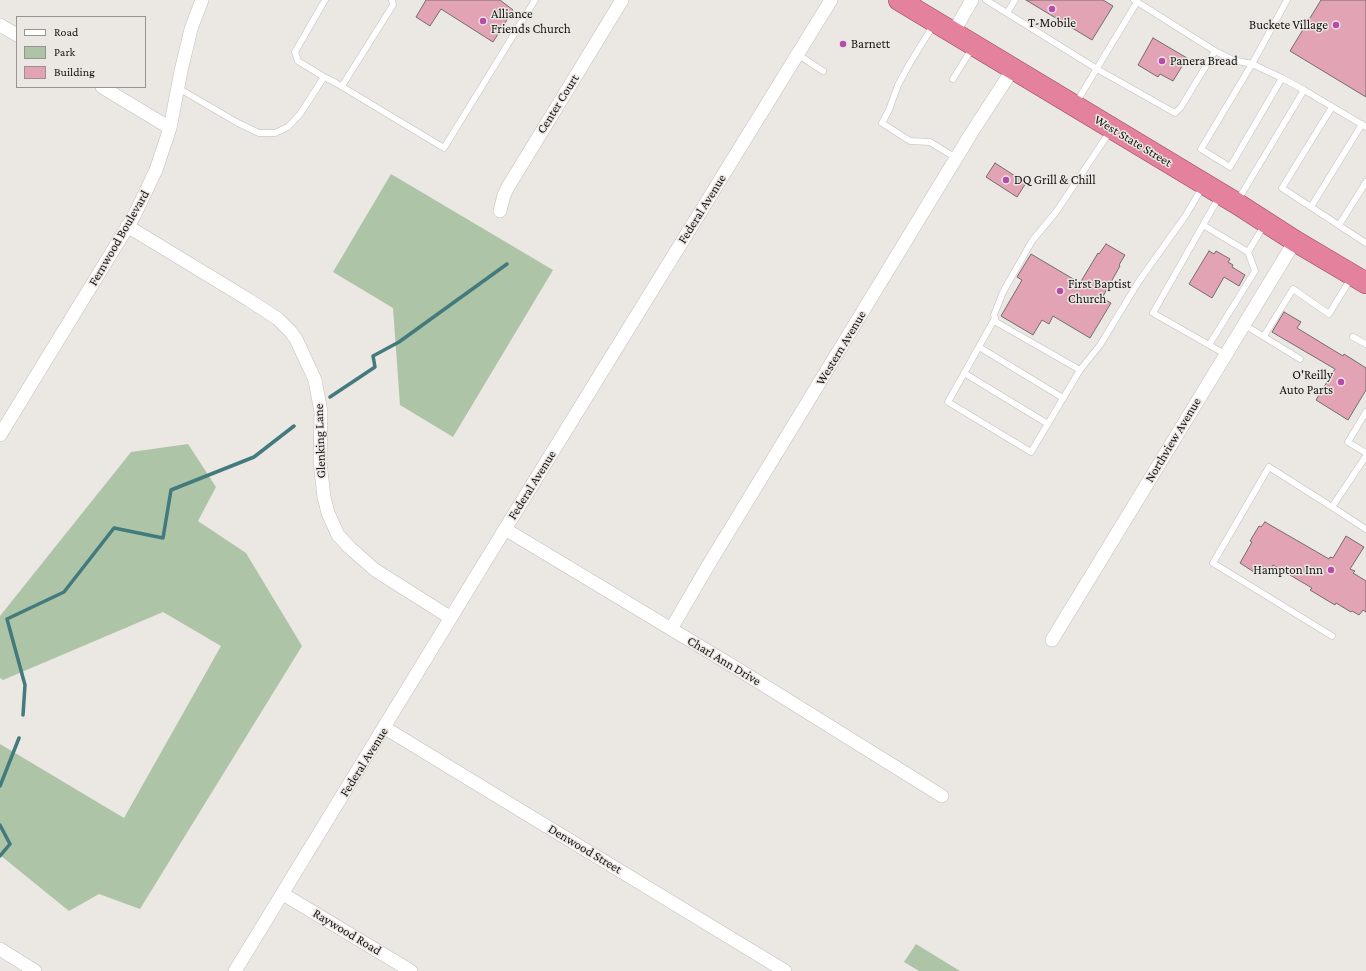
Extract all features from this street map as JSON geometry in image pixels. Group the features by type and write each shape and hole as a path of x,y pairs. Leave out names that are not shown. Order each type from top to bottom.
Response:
{"highway":[{"name":"West State Street","path":"899,0 1359,279"}],"street":[{"name":"Fernwood Boulevard","path":"0,435 140,205 153,176 170,128 191,29 202,0"},
{"name":"Center Court","path":"500,211 504,194 508,187 622,0"},
{"name":"Federal Avenue","path":"235,971 831,0"},
{"path":"944,28 972,0"},
{"path":"0,25 16,34"},
{"name":"Western Avenue","path":"671,629 713,557 956,158 1013,69"},
{"path":"104,88 170,128"},
{"name":"Glenking Lane","path":"127,226 249,300 278,320 291,332 296,339 315,380 321,412 321,468 324,497 328,513 338,535 349,548 374,570 451,618"},
{"name":"Northview Avenue","path":"1052,640 1295,241"},
{"name":"Charl Ann Drive","path":"505,529 741,671 942,796"},
{"name":"Denwood Street","path":"385,728 785,971"},
{"name":"Raywood Road","path":"283,894 411,971"},
{"path":"0,949 35,971"}],"lane":[{"path":"325,0 295,52 298,61 444,148 535,0"},
{"path":"342,86 393,5 392,0"},
{"path":"986,0 1097,69 1175,113 1181,107 1215,51"},
{"path":"1007,13 1015,0"},
{"path":"1282,78 1230,167 1201,149 1252,64 1287,0"},
{"path":"1074,106 1097,69 1135,1 1215,51 1233,60 1252,64 1282,78 1364,125 1311,207"},
{"path":"944,28 910,63 898,85 889,110 882,123 910,141 930,142 956,158"},
{"path":"953,80 974,46"},
{"path":"797,54 823,71"},
{"path":"178,88 238,123 260,133 275,133 288,127 300,114 324,77"},
{"path":"1225,354 1153,313 1220,194 1304,90"},
{"path":"1332,107 1282,188 1366,243"},
{"path":"1080,370 996,320 994,315 1003,292 1032,241 1056,212 1112,129"},
{"path":"1339,225 1366,182"},
{"path":"996,320 948,402 1031,452 1080,370 1100,345 1138,281 1186,215 1220,194"},
{"path":"1248,252 1266,222"},
{"path":"1203,225 1248,252 1255,271 1208,345"},
{"path":"1264,336 1293,289 1329,314 1359,279"},
{"path":"1244,324 1300,359"},
{"path":"1353,336 1366,344"},
{"path":"979,347 1063,398"},
{"path":"964,373 1048,424"},
{"path":"1332,507 1365,457 1348,442 1366,412"},
{"path":"1332,636 1213,563 1269,467 1366,529"}],"green space":[{"path":"391,174 553,270 453,437 400,405 393,308 333,272"},
{"path":"188,444 216,487 198,521 246,553 302,646 140,909 99,894 69,911 0,855 0,744 124,818 221,646 163,612 3,680 0,678 0,616 131,452"},
{"path":"916,944 960,971 919,971 904,962"}],"building":[{"name":"Alliance Friends Church","path":"426,0 500,0 513,10 493,42 441,9 430,26 416,17"},
{"path":"1026,0 1103,0 1113,6 1092,40"},
{"name":"Buckete Village","path":"1321,0 1366,0 1366,97 1290,51"},
{"name":"Panera Bread","path":"1153,38 1187,58 1173,81 1160,74 1158,77 1138,65"},
{"name":"DQ Grill & Chill","path":"995,163 1026,183 1017,197 986,177"},
{"name":"First Baptist Church","path":"1106,244 1125,255 1102,298 1111,303 1090,338 1053,316 1049,324 1042,320 1033,335 1001,316 1022,280 1017,277 1031,254 1080,283 1098,253 1099,254"},
{"path":"1209,251 1214,254 1216,251 1230,259 1228,262 1233,265 1232,267 1245,275 1239,286 1224,277 1212,298 1189,284"},
{"path":"1284,312 1301,322 1297,328 1366,368 1366,390 1348,420 1316,400 1335,369 1272,332"},
{"path":"1265,522 1329,559 1330,557 1333,558 1346,536 1364,547 1350,569 1355,571 1353,573 1366,581 1366,612 1363,610 1359,615 1336,603 1335,605 1310,590 1312,588 1273,565 1270,571 1262,566 1257,574 1240,563 1259,526 1261,527"}],"waterway":[{"path":"330,397 375,367 373,356 399,342 507,264"},
{"path":"23,715 25,685 7,619 64,592 114,528 163,538 171,490 254,457 294,426"},
{"path":"0,786 19,738"},
{"path":"0,825 10,844 0,856"}],"place":[{"name":"T-Mobile","path":"1052,9"},
{"name":"Alliance Friends Church","path":"483,21"},
{"name":"Buckete Village","path":"1336,25"},
{"name":"Barnett","path":"843,44"},
{"name":"Panera Bread","path":"1162,61"},
{"name":"DQ Grill & Chill","path":"1006,180"},
{"name":"First Baptist Church","path":"1060,291"},
{"name":"O'Reilly Auto Parts","path":"1341,382"},
{"name":"Hampton Inn","path":"1331,570"}]}
